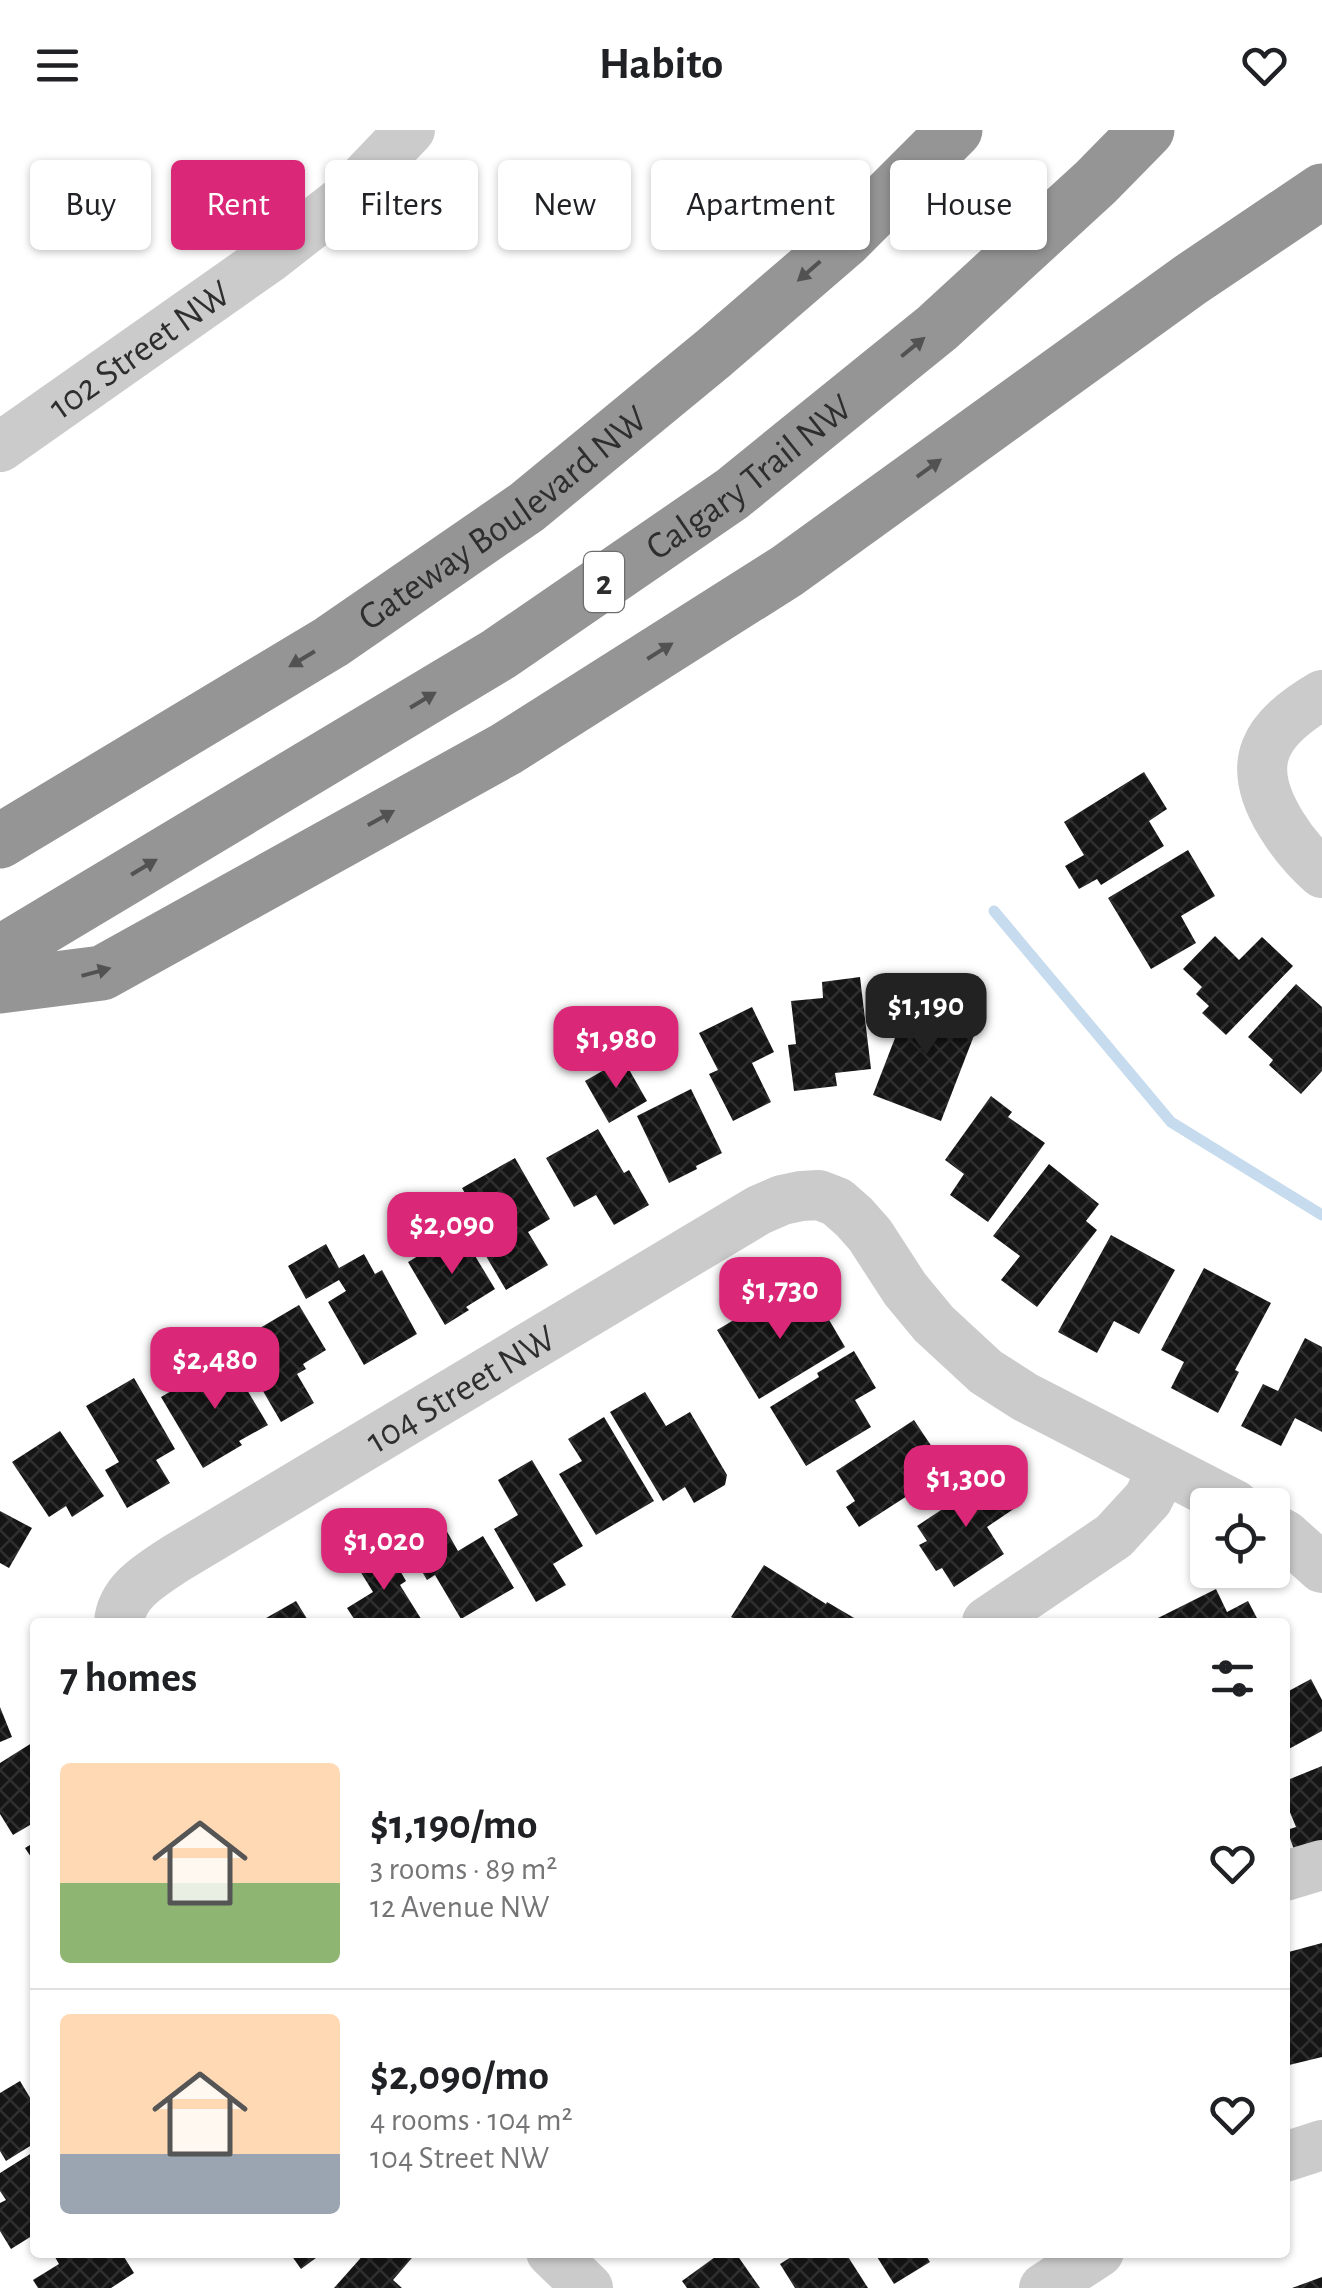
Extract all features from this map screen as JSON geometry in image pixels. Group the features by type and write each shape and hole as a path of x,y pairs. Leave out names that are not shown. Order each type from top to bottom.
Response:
{"highway":[{"name":"Gateway Boulevard NW","path":"0,841 331,642 527,506 844,241 955,130"},
{"name":"Calgary Trail NW","path":"0,953 499,654 732,494 937,328 1147,130"},
{"path":"0,986 102,973 506,749 787,571 1175,291 1322,191"}],"street":[{"name":"102 Street NW","path":"0,447 269,258 342,201 410,130"},
{"path":"1322,695 1280,724 1262,754 1260,769 1274,812 1290,838 1322,872"},
{"name":"104 Street NW","path":"119,1617 134,1589 175,1559 759,1210 801,1196 819,1195 837,1202 854,1217 934,1324 986,1372 1025,1397 1163,1469"},
{"path":"993,1618 1114,1536 1148,1499 1163,1469 1200,1488"},
{"path":"1290,1540 1322,1568"},
{"path":"1290,1875 1322,1865"},
{"path":"1290,2155 1322,2145"},
{"path":"1044,2288 1090,2258"}],"building":[{"path":"1144,772 1167,809 1149,821 1164,846 1101,885 1097,879 1079,889 1065,866 1084,855 1064,822"},
{"path":"1188,850 1215,896 1181,916 1196,943 1151,969 1108,898"},
{"path":"1215,936 1239,960 1262,937 1293,966 1226,1035 1202,1013 1209,1006 1196,994 1202,987 1183,969"},
{"path":"860,977 871,1069 835,1073 837,1086 794,1091 788,1045 796,1044 791,1001 823,998 822,982"},
{"path":"1296,984 1322,1007 1322,1071 1301,1094 1269,1065 1273,1060 1248,1037"},
{"path":"912,994 980,1020 941,1121 873,1095"},
{"path":"752,1007 774,1052 752,1063 771,1102 733,1121 709,1074 718,1070 699,1033"},
{"path":"623,1059 647,1101 609,1123 585,1081"},
{"path":"691,1089 722,1153 669,1183 637,1116"},
{"path":"991,1096 1012,1112 1008,1117 1045,1143 988,1222 950,1195 964,1174 945,1160"},
{"path":"598,1129 649,1205 614,1225 596,1195 574,1207 546,1158"},
{"path":"515,1158 550,1219 528,1232 548,1265 506,1290 483,1251 494,1245 462,1188"},
{"path":"1049,1164 1099,1204 1086,1221 1097,1230 1037,1307 1001,1280 1020,1256 993,1236"},
{"path":"460,1231 495,1289 445,1325 408,1262"},
{"path":"1111,1235 1175,1270 1139,1334 1114,1321 1097,1353 1058,1332"},
{"path":"326,1244 339,1268 364,1254 375,1274 382,1270 417,1334 364,1365 328,1302 346,1291 339,1280 306,1299 288,1266"},
{"path":"1204,1268 1271,1303 1235,1370 1239,1372 1218,1413 1171,1388 1184,1362 1161,1350"},
{"path":"784,1290 797,1313 818,1301 845,1347 759,1399 717,1330"},
{"path":"299,1305 326,1350 303,1364 306,1369 297,1374 314,1403 281,1422 260,1386 273,1379 248,1335"},
{"path":"1305,1338 1322,1347 1322,1432 1295,1418 1281,1446 1241,1426 1263,1384 1278,1391"},
{"path":"854,1351 876,1388 855,1400 871,1427 806,1466 770,1407"},
{"path":"228,1358 268,1425 203,1468 161,1397"},
{"path":"134,1378 175,1449 156,1460 170,1483 127,1508 105,1470 119,1462 86,1406"},
{"path":"645,1392 666,1426 690,1412 727,1475 725,1485 694,1503 685,1487 663,1501 610,1412"},
{"path":"604,1417 654,1501 596,1535 559,1474 582,1461 568,1439"},
{"path":"914,1420 934,1450 908,1467 921,1487 859,1527 846,1507 855,1501 836,1471"},
{"path":"60,1431 104,1496 72,1517 66,1506 49,1517 12,1462"},
{"path":"532,1460 583,1546 553,1564 566,1585 536,1602 494,1529 518,1515 498,1480"},
{"path":"992,1471 1015,1508 987,1527 1004,1554 954,1587 942,1568 936,1571 919,1545 927,1541 917,1526"},
{"path":"0,1511 32,1528 9,1568 0,1563"},
{"path":"437,1514 458,1551 483,1536 514,1588 460,1618 435,1575 427,1580 401,1536"},
{"path":"387,1548 406,1581 400,1585 421,1618 353,1618 347,1608 373,1592 357,1566"},
{"path":"764,1565 854,1618 733,1618"},
{"path":"1216,1589 1227,1612 1248,1601 1257,1618 1158,1618"},
{"path":"296,1601 307,1618 266,1618"},
{"path":"1311,1679 1322,1700 1322,1731 1290,1748 1290,1690"},
{"path":"0,1707 12,1737 0,1742"},
{"path":"30,1744 30,1825 13,1835 0,1814 0,1763"},
{"path":"1322,1766 1322,1848 1297,1858 1290,1838 1290,1829 1296,1827 1290,1812 1290,1779"},
{"path":"1322,1943 1322,2057 1290,2065 1290,1952"},
{"path":"20,2081 30,2098 30,2146 6,2161 0,2151 0,2093"},
{"path":"30,2154 30,2237 11,2249 0,2231 0,2203 6,2200 0,2191 0,2173"},
{"path":"56,2258 125,2258 134,2273 111,2288 38,2288 33,2280 59,2264"},
{"path":"293,2258 316,2258 301,2269"},
{"path":"361,2258 412,2258 393,2280 402,2288 334,2288"},
{"path":"714,2258 739,2258 760,2288 687,2288 682,2281"},
{"path":"790,2258 849,2258 868,2288 795,2288 780,2264"},
{"path":"878,2258 928,2258 930,2262 894,2284"},
{"path":"1322,2277 1322,2288 1292,2288"}],"waterway":[{"path":"994,911 1171,1122 1322,1215"}]}
